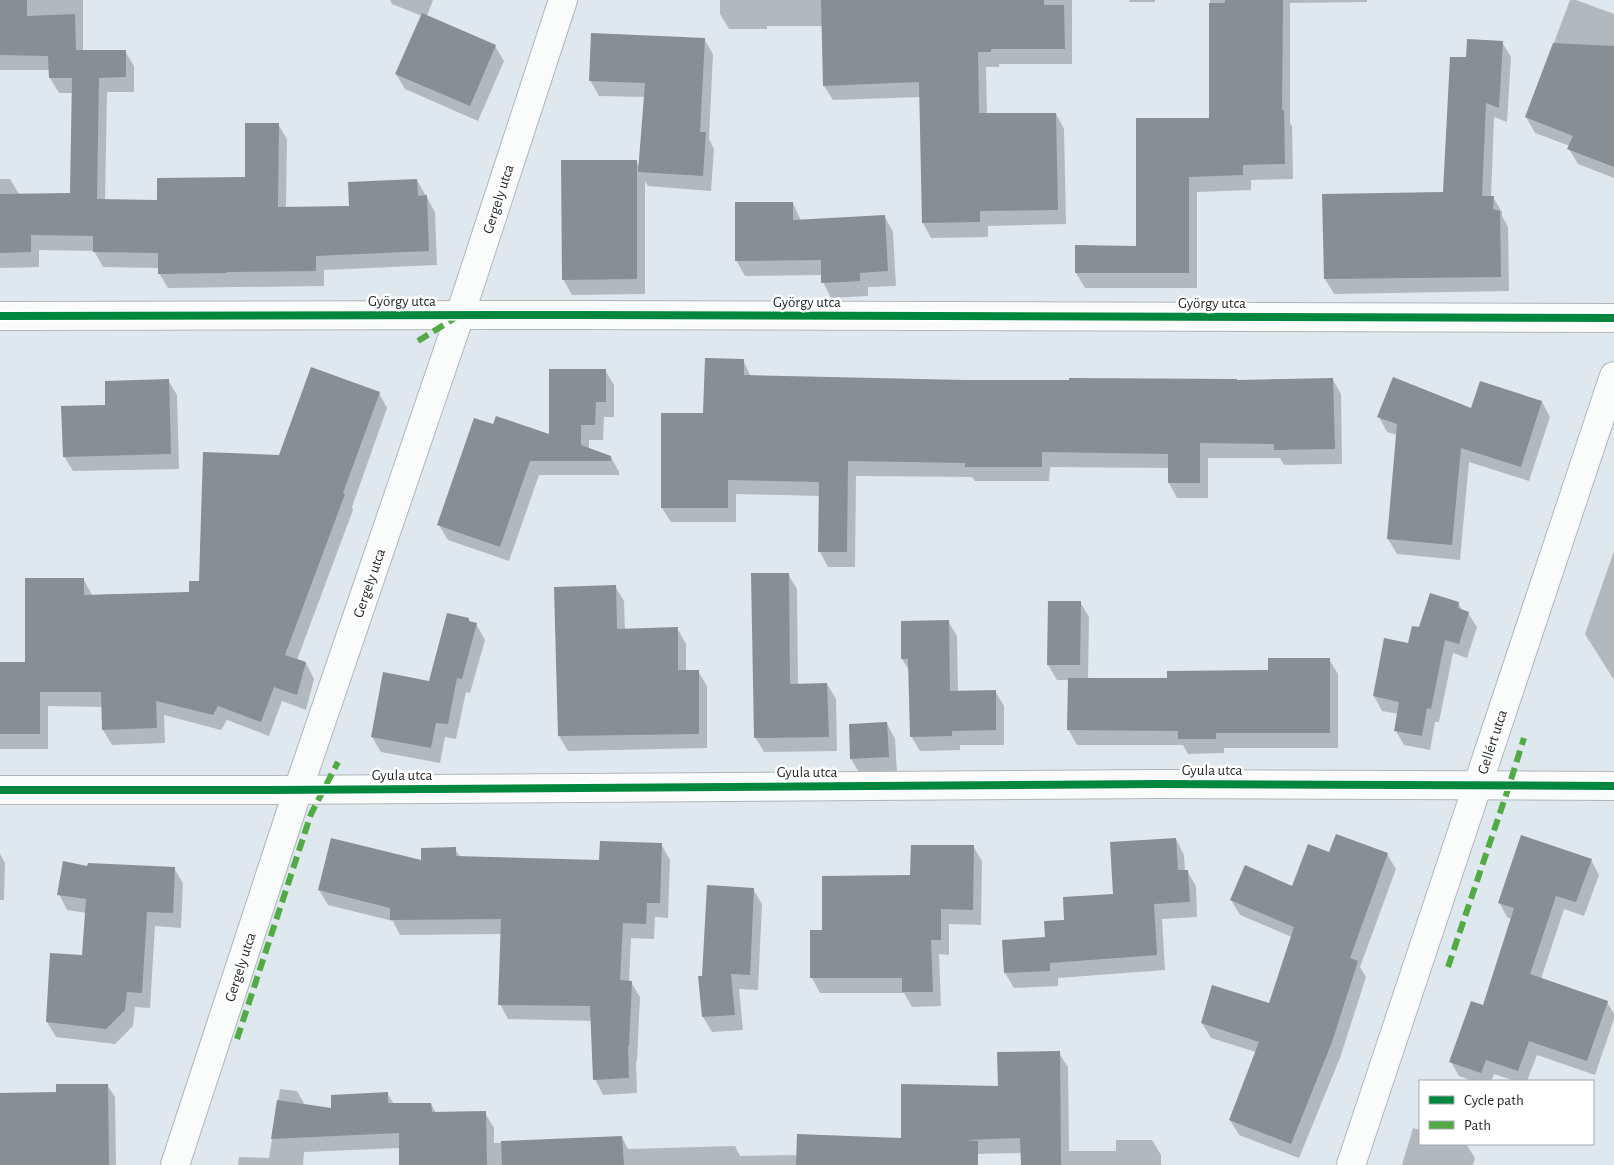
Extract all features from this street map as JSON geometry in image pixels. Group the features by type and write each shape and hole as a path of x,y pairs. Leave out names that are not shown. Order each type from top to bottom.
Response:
{"street":[{"name":"Gergely utca","path":"175,1165 298,790 460,315 563,0"},
{"name":"György utca","path":"0,316 460,315 1614,318"},
{"name":"Gellért utca","path":"1351,1165 1614,376"},
{"name":"Gyula utca","path":"0,790 298,790 1159,784 1614,786"}],"building":[{"path":"0,0 27,0 27,16 75,14 76,50 126,50 126,77 99,78 97,199 157,200 157,178 245,177 245,123 279,123 278,207 349,206 348,182 417,179 418,196 427,195 429,251 316,256 316,271 158,274 158,253 93,252 93,236 31,235 31,252 0,253 0,194 70,193 72,78 49,78 48,56 0,55"},
{"path":"821,0 1044,0 1044,5 1064,5 1065,49 991,49 991,52 978,52 979,113 1056,113 1058,210 980,211 980,222 922,223 919,82 823,86"},
{"path":"1225,0 1283,0 1282,110 1284,110 1285,164 1243,165 1243,175 1189,177 1189,273 1075,273 1075,245 1136,246 1136,118 1209,118 1209,3 1225,3"},
{"path":"422,13 496,45 470,106 395,74"},
{"path":"591,33 705,38 700,132 706,132 703,176 638,172 645,83 589,81"},
{"path":"1467,39 1503,41 1499,108 1486,103 1482,196 1494,196 1493,209 1500,211 1501,277 1324,279 1322,194 1443,192 1450,57 1466,57"},
{"path":"1553,43 1614,46 1614,167 1567,149 1573,136 1525,117"},
{"path":"561,160 637,160 637,279 562,280"},
{"path":"735,202 793,202 793,220 885,215 888,271 860,273 860,281 821,283 821,260 735,261"},
{"path":"705,358 744,359 744,375 966,380 1333,378 1335,449 1274,450 1274,444 1200,443 1200,483 1168,483 1168,454 1042,452 1042,467 965,467 965,463 848,461 847,552 818,552 819,482 728,480 728,508 661,508 661,413 703,413"},
{"path":"311,367 380,392 343,493 345,494 285,655 306,662 297,695 274,687 261,722 218,706 213,715 156,701 157,728 102,730 101,692 40,692 40,734 0,734 0,662 25,662 25,578 84,578 84,595 189,592 189,581 199,581 203,452 279,455"},
{"path":"549,369 606,369 606,402 596,402 595,425 581,425 581,445 611,456 611,461 530,461 500,547 437,525 474,418 493,424 496,416 549,434"},
{"path":"1393,377 1471,408 1480,381 1542,401 1521,467 1461,448 1452,545 1387,539 1397,424 1377,417"},
{"path":"169,379 171,454 63,457 61,406 105,405 105,381"},
{"path":"751,573 789,573 790,684 827,683 829,737 754,738"},
{"path":"616,585 617,629 678,627 678,670 699,670 699,734 558,736 554,587"},
{"path":"1430,593 1459,602 1458,608 1469,612 1459,644 1445,640 1431,709 1427,708 1422,736 1394,731 1399,702 1373,696 1384,638 1408,643 1412,626 1419,627"},
{"path":"1048,601 1081,601 1080,665 1047,665"},
{"path":"447,613 469,618 469,621 477,623 462,679 457,678 448,724 436,723 431,748 371,737 383,672 429,681"},
{"path":"949,620 950,691 996,690 996,730 952,731 952,736 910,737 908,659 901,659 901,621"},
{"path":"1268,658 1330,658 1330,733 1216,733 1216,739 1178,739 1178,731 1067,730 1068,678 1167,678 1167,671 1268,670"},
{"path":"887,722 889,757 850,759 849,724"},
{"path":"1336,834 1388,853 1350,958 1358,961 1332,1042 1291,1144 1229,1120 1259,1042 1201,1023 1212,985 1269,1003 1294,927 1230,900 1245,865 1292,886 1308,844 1329,852"},
{"path":"1521,835 1592,859 1576,902 1556,896 1530,974 1608,1001 1587,1061 1529,1041 1518,1071 1486,1060 1481,1073 1449,1062 1471,1001 1483,1005 1514,908 1498,903"},
{"path":"331,838 421,860 421,848 456,847 456,856 599,860 600,841 662,843 660,903 647,903 646,924 623,923 620,980 632,981 628,1046 629,1078 593,1080 590,1006 498,1005 501,919 390,920 390,908 318,890"},
{"path":"1176,838 1178,870 1188,870 1190,902 1154,904 1157,955 1050,963 1050,971 1004,973 1002,940 1045,937 1044,921 1064,920 1063,897 1113,894 1110,842"},
{"path":"911,845 974,845 973,910 941,909 941,940 931,940 933,992 902,992 902,978 810,978 810,930 822,930 822,876 910,875"},
{"path":"63,861 87,866 88,863 175,867 173,913 147,912 142,993 127,992 125,1010 106,1029 46,1022 50,953 82,955 86,899 57,895"},
{"path":"707,885 754,888 750,975 731,974 735,1015 702,1017 698,976 702,976"},
{"path":"1060,1051 1061,1165 1021,1165 1020,1138 966,1140 978,1141 978,1165 796,1165 797,1134 901,1138 901,1084 998,1086 997,1052"},
{"path":"56,1084 108,1084 109,1165 0,1165 0,1093 56,1092"},
{"path":"388,1092 388,1103 431,1103 432,1112 486,1111 487,1165 399,1165 399,1133 271,1139 277,1100 331,1108 331,1095"},
{"path":"622,1136 624,1165 502,1165 501,1141"}],"marked path":[{"path":"418,341 458,316"},
{"path":"1448,967 1524,738"},
{"path":"237,1039 311,814 338,762"}],"cycle path":[{"path":"0,316 575,315 1614,318"},
{"path":"0,790 1159,784 1614,786"}]}
